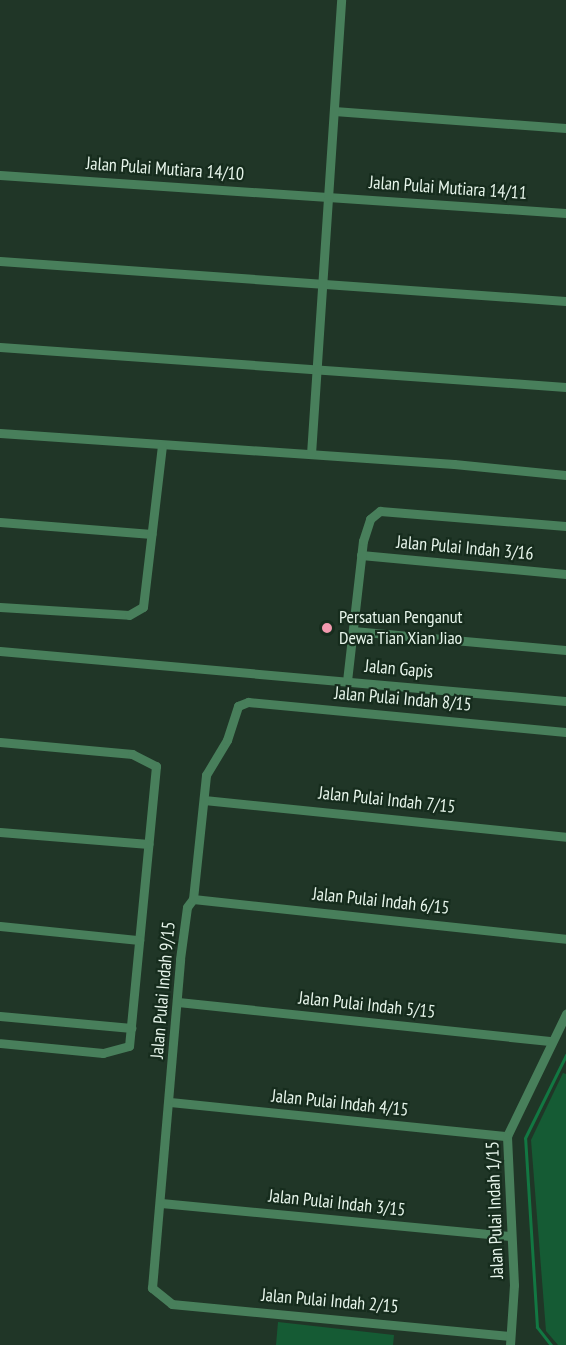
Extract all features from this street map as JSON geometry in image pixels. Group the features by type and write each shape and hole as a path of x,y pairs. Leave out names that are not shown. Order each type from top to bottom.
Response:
{"street":[{"path":"311,454 341,0"},
{"path":"334,111 566,128"},
{"name":"Jalan Pulai Mutiara 14/10","path":"0,175 328,197"},
{"name":"Jalan Pulai Mutiara 14/11","path":"328,197 566,213"},
{"path":"0,261 566,301"},
{"path":"0,347 566,387"},
{"path":"0,433 311,454 566,475"},
{"path":"0,607 129,615 138,612 143,607 162,445"},
{"path":"347,681 361,555 370,519 380,511 566,526"},
{"path":"0,522 152,534"},
{"name":"Jalan Pulai Indah 3/16","path":"361,555 566,574"},
{"path":"353,631 566,650"},
{"name":"Jalan Gapis","path":"0,651 566,701"},
{"name":"Jalan Pulai Indah 8/15","path":"238,706 260,703 566,732"},
{"name":"Jalan Pulai Indah 9/15","path":"152,1288 170,1102 181,950 187,907 193,899 207,768 222,749 238,706"},
{"path":"0,742 132,754 156,766 129,1046 103,1053 0,1043"},
{"name":"Jalan Pulai Indah 7/15","path":"204,800 566,837"},
{"path":"0,832 149,844"},
{"name":"Jalan Pulai Indah 6/15","path":"193,899 566,939"},
{"path":"0,926 139,940"},
{"name":"Jalan Pulai Indah 5/15","path":"178,1002 552,1041"},
{"name":"Jalan Pulai Indah 1/15","path":"510,1341 514,1285 507,1136 566,1014"},
{"path":"0,1016 131,1028"},
{"name":"Jalan Pulai Indah 4/15","path":"170,1102 507,1136"},
{"name":"Jalan Pulai Indah 3/15","path":"161,1203 510,1236"},
{"name":"Jalan Pulai Indah 2/15","path":"152,1288 161,1299 172,1304 510,1341"}],"green space":[{"path":"563,1073 566,1074 566,1345 558,1345 546,1331 531,1140"},
{"path":"278,1322 394,1335 393,1345 276,1345"}],"waterway":[{"path":"551,1345 537,1327 525,1138 566,1055"}],"place":[{"name":"Persatuan Penganut Dewa Tian Xian Jiao","path":"327,628"}]}
